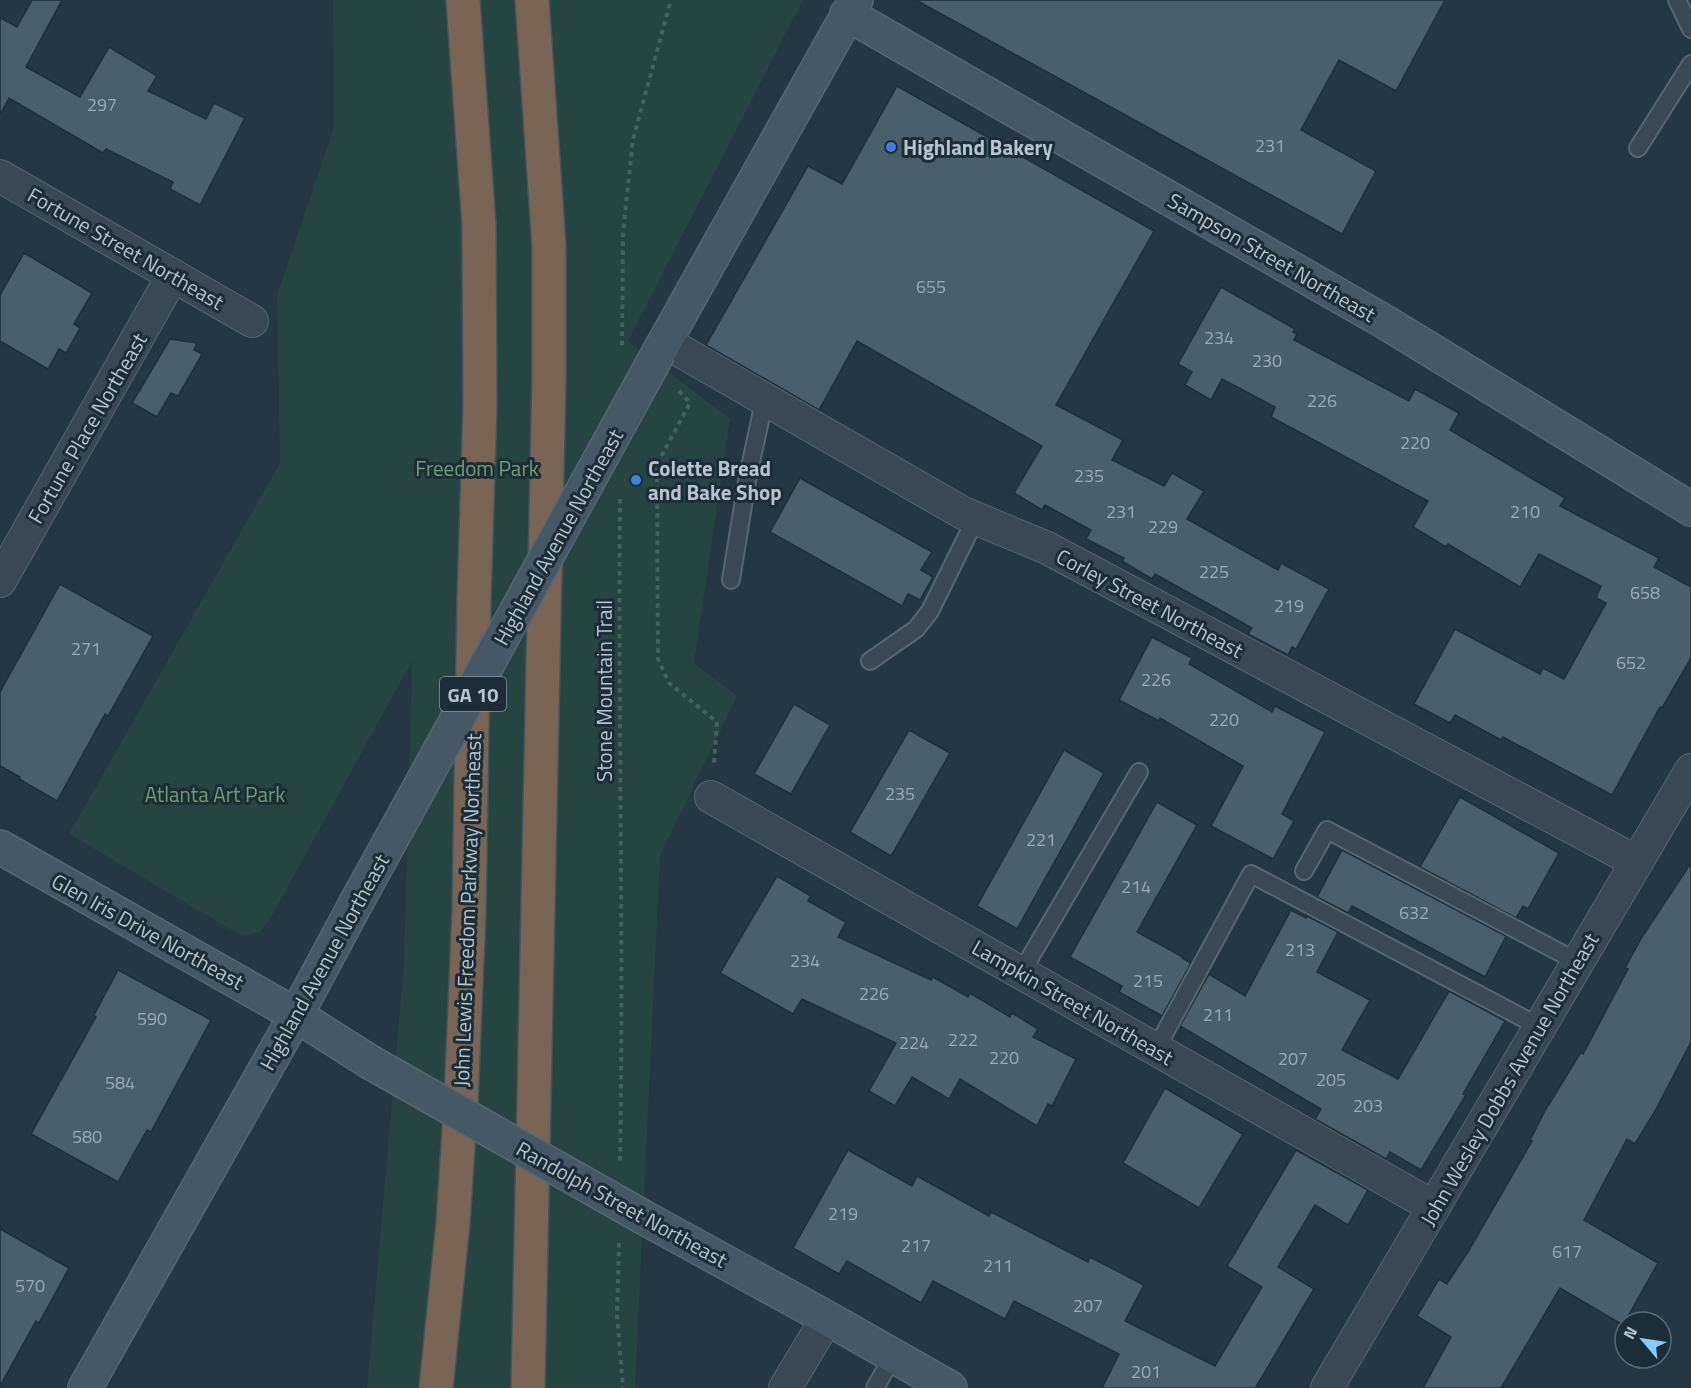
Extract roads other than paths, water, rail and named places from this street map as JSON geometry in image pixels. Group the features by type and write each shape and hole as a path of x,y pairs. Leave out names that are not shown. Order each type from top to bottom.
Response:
{"highway":[{"name":"John Lewis Freedom Parkway Northeast","path":"436,1388 453,1223 461,1101 469,912 480,406 479,225 463,0"},
{"path":"528,1388 549,376 549,246 532,0"}],"street":[{"name":"Highland Avenue Northeast","path":"85,1388 296,1014 851,7"},
{"name":"Sampson Street Northeast","path":"851,7 1385,322 1691,509"},
{"name":"Fortune Street Northeast","path":"0,176 252,321"},
{"name":"Fortune Place Northeast","path":"0,581 67,483 174,275"},
{"name":"Corley Street Northeast","path":"662,347 765,398 963,513 1047,548 1637,862"},
{"name":"John Wesley Dobbs Avenue Northeast","path":"1327,1388 1691,770"},
{"name":"Lampkin Street Northeast","path":"711,797 1434,1207"},
{"name":"Glen Iris Drive Northeast","path":"0,847 296,1014"},
{"name":"Randolph Street Northeast","path":"296,1014 631,1225 827,1317 950,1388"},
{"path":"785,1388 827,1317"}],"lane":[{"path":"1677,0 1691,29"},
{"path":"1638,148 1691,64"},
{"path":"731,580 747,481 765,398"},
{"path":"870,662 916,629 930,611 976,518"},
{"path":"1021,973 1139,772"},
{"path":"1304,871 1327,830 1578,962"},
{"path":"1156,1049 1251,874 1540,1027"},
{"path":"875,1388 894,1356"}],"place":[{"name":"Highland Bakery","path":"891,147"},
{"name":"Colette Bread and Bake Shop","path":"636,480"}],"park label":[{"name":"Freedom Park","path":"477,468"},
{"name":"Atlanta Art Park","path":"215,794"}]}
